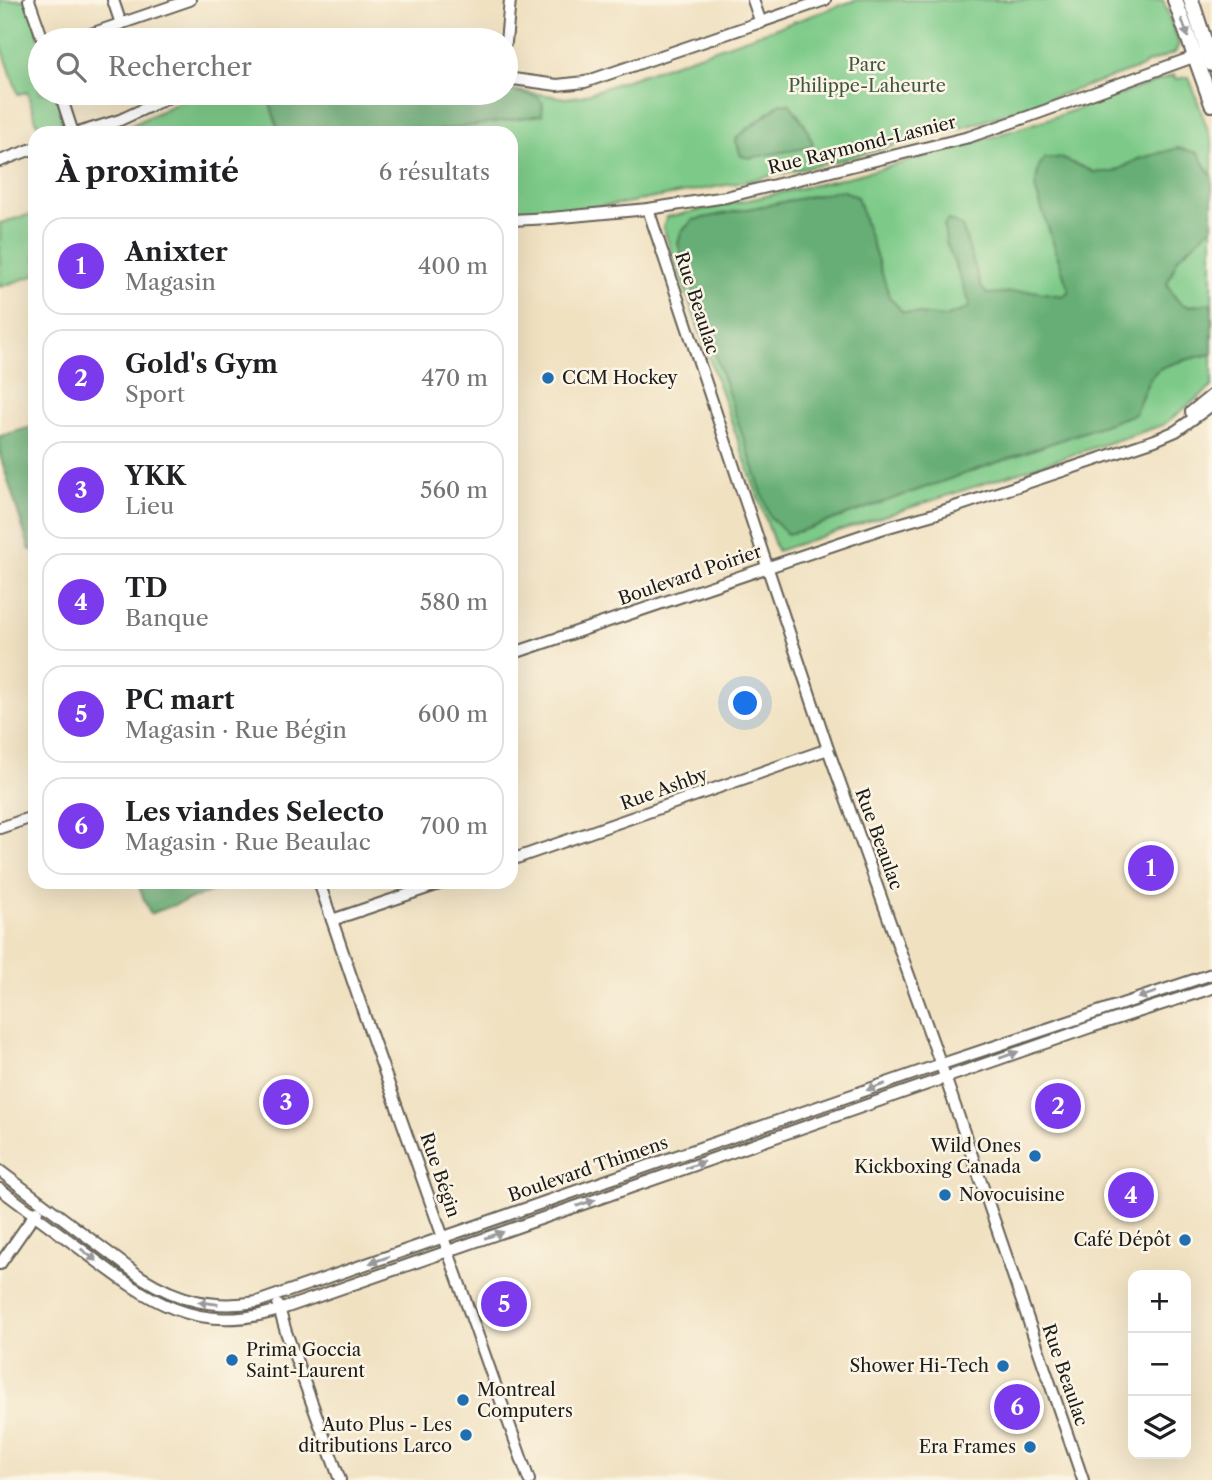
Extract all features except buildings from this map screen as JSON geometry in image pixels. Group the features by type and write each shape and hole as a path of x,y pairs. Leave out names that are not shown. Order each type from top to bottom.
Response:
{"main road":[{"path":"1175,0 1205,57"},
{"path":"1191,0 1205,57 1212,104"}],"street":[{"path":"30,0 39,28"},
{"path":"113,0 121,24"},
{"path":"109,28 190,0"},
{"path":"507,28 510,0"},
{"path":"753,0 761,23"},
{"path":"518,80 557,85 585,82 825,0"},
{"name":"Rue Raymond-Lasnier","path":"518,220 648,209 726,197 968,137 1205,57"},
{"path":"65,105 73,126"},
{"path":"100,126 152,105"},
{"path":"0,161 28,151"},
{"name":"Rue Beaulac","path":"648,209 828,749 941,1065 1083,1480"},
{"name":"Boulevard Poirier","path":"881,529 930,508 1160,432 1181,420 1212,395"},
{"name":"Boulevard Poirier","path":"518,648 1155,440 1176,431 1212,405"},
{"name":"Rue Ashby","path":"518,858 828,749"},
{"path":"0,828 28,818"},
{"name":"Rue Bégin","path":"321,889 529,1480"},
{"path":"332,920 424,889"},
{"name":"Boulevard Thimens","path":"0,1171 142,1277 175,1296 223,1305 249,1303 1212,974"},
{"name":"Boulevard Thimens","path":"0,1189 127,1283 168,1307 193,1315 230,1318 258,1315 279,1310 1104,1022 1212,988"},
{"path":"626,1174 631,1187"},
{"path":"0,1264 43,1203"},
{"path":"536,1205 541,1219"},
{"path":"275,1296 340,1480"}],"green space":[{"path":"0,0 29,0 37,28 28,28 28,95 27,92 18,94 0,41"},
{"name":"Parc Philippe-Laheurte","path":"856,0 1163,0 1179,44 1175,53 1142,67 972,125 837,161 743,182 621,204 546,211 518,212 518,126 129,126 173,105 518,105 518,91 566,98 581,96"},
{"path":"1174,75 1175,79 1189,77 1212,142 1212,387 1163,425 777,551 663,227 667,217 800,189 931,155 1054,117"},
{"path":"518,93 538,97 543,104 542,115 469,126 277,126 271,105 518,105"},
{"path":"781,103 790,104 805,125 813,144 811,147 749,158 741,156 737,137"},
{"path":"31,105 64,105 71,126 38,126"},
{"path":"1178,148 1198,153 1212,177 1212,227 1178,258 1167,284 1176,299 1184,305 1212,303 1212,354 1158,370 1147,384 1135,414 801,531 787,534 770,517 678,244 681,232 693,220 842,190 857,197 890,298 903,312 945,317 967,309 970,304 946,242 944,225 948,220 962,226 981,287 987,294 1031,291 1063,296 1069,291 1035,188 1039,166 1045,158 1061,158 1094,172 1114,172 1138,159"},
{"path":"28,215 28,277 0,287 0,223"},
{"path":"28,428 28,544 0,455 0,436"},
{"path":"140,889 218,889 150,914"}],"place":[{"name":"CCM Hockey","path":"548,378"},
{"name":"Anixter","path":"1151,868"},
{"name":"YKK","path":"286,1102"},
{"name":"Gold's Gym","path":"1058,1106"},
{"name":"Wild Ones Kickboxing Canada","path":"1035,1156"},
{"name":"Novocuisine","path":"945,1195"},
{"name":"TD","path":"1131,1195"},
{"name":"Café Dépôt","path":"1185,1240"},
{"name":"PC mart","path":"504,1304"},
{"name":"Prima Goccia Saint-Laurent","path":"232,1360"},
{"name":"Shower Hi-Tech","path":"1003,1366"},
{"name":"Montreal Computers","path":"463,1400"},
{"name":"Les viandes Selecto","path":"1017,1407"},
{"name":"Auto Plus - Les ditributions Larco","path":"466,1435"},
{"name":"Era Frames","path":"1030,1447"}]}
